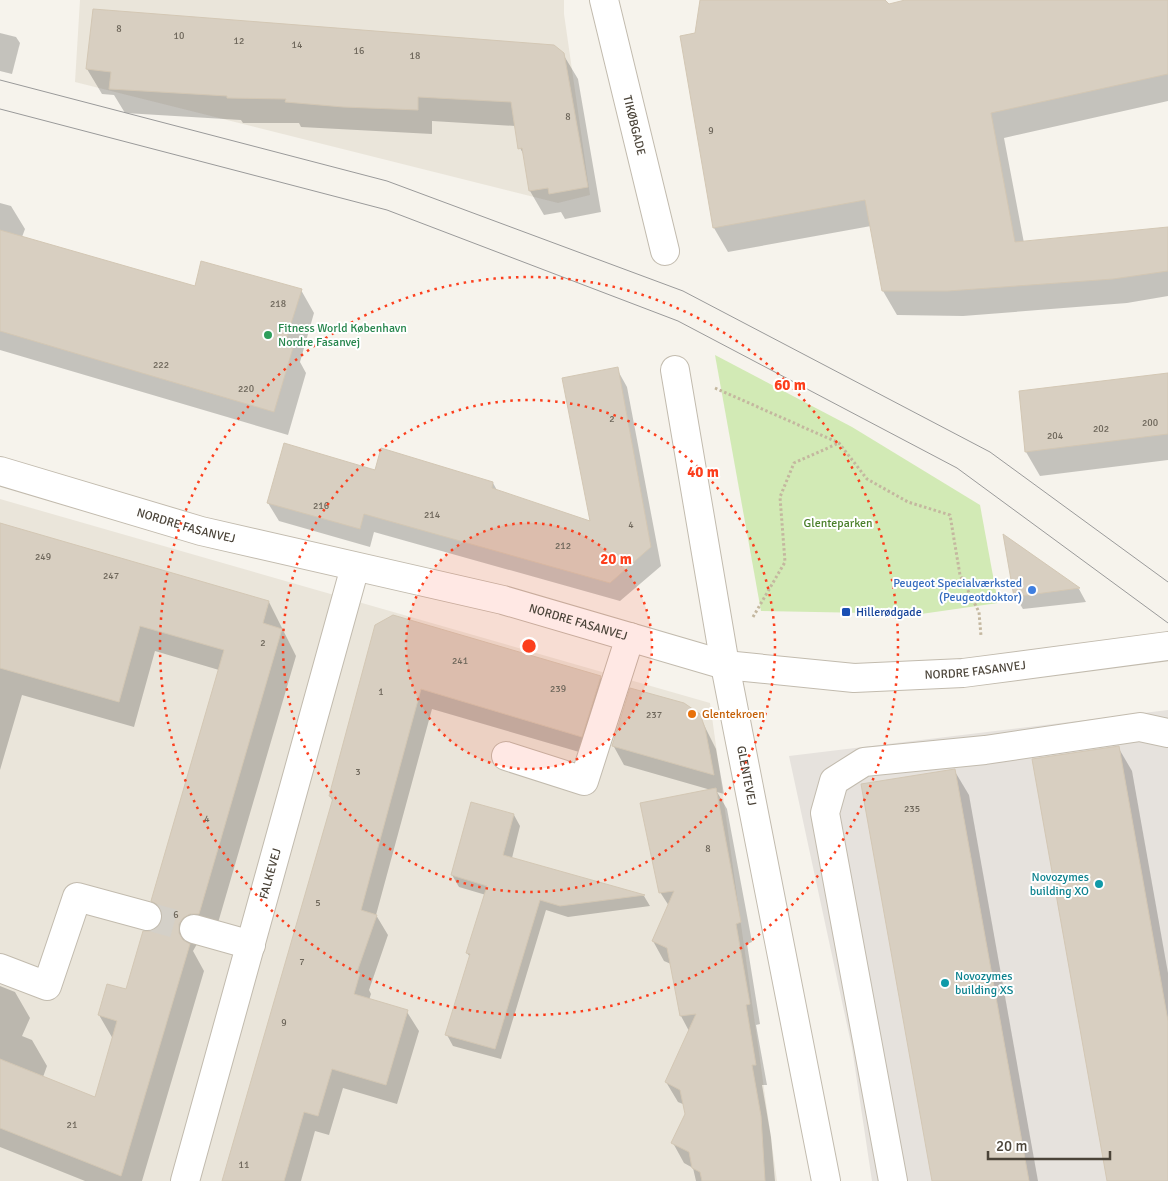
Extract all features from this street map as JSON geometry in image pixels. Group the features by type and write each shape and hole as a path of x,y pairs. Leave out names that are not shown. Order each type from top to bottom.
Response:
{"street":[{"name":"TIKØBGADE","path":"604,0 665,251"},
{"name":"GLENTEVEJ","path":"675,370 726,665 826,1181"},
{"name":"NORDRE FASANVEJ","path":"0,471 201,531 355,568 503,600 726,665 854,678 985,670 1168,646"},
{"name":"FALKEVEJ","path":"185,1181 355,568"},
{"path":"506,756 584,780 630,637"},
{"path":"893,1181 825,813 834,781 864,762 985,750 1140,727 1168,733"},
{"path":"0,968 47,986 77,897 147,916"},
{"path":"194,929 251,945"}],"path":[{"path":"675,370 839,442 868,479 908,502 950,515 960,575 979,612 985,670"},
{"path":"726,665 785,562 780,497 794,463 839,442"}],"shaded area":[{"path":"80,0 564,0 564,14 590,195 558,203 75,82"},
{"path":"0,499 710,703 777,1181 0,1181"},
{"path":"1168,710 1168,1181 872,1181 852,1048 789,756"}],"green space":[{"name":"Glenteparken","path":"715,355 852,427 980,505 998,603 921,614 761,611"}],"building":[{"path":"700,0 885,0 889,4 905,0 1168,0 1168,74 991,113 1015,242 1168,227 1168,271 1113,279 948,291 882,291 865,200 713,228 680,36 695,33"},
{"path":"93,9 554,45 564,53 588,187 549,194 548,188 529,191 522,148 518,149 511,102 418,97 418,110 343,107 285,102 286,99 227,98 227,96 109,89 111,72 86,69"},
{"path":"0,230 195,286 201,261 302,289 284,346 293,348 274,412 0,331"},
{"path":"618,367 651,547 610,583 364,514 360,529 267,503 284,443 375,470 381,448 493,482 492,488 590,521 562,378"},
{"path":"1168,373 1168,434 1025,452 1019,391"},
{"path":"0,523 269,601 263,623 282,629 199,914 190,914 183,918 179,924 179,933 183,940 190,944 121,1176 0,1128 0,1059 95,1097 117,1021 98,1015 107,984 126,989 143,931 151,931 158,927 162,921 162,912 158,905 151,901 224,650 140,626 119,702 0,668"},
{"path":"1003,534 1080,588 1014,597"},
{"path":"393,615 601,676 582,737 421,689 361,910 377,915 357,972 360,973 354,994 408,1010 386,1085 332,1069 318,1116 304,1112 284,1181 222,1181 333,798 329,796 375,625"},
{"path":"630,688 684,703 700,714 705,728 714,775 612,746"},
{"name":"Novozymes building XO","path":"1119,746 1168,1021 1168,1181 1107,1181 1032,759"},
{"name":"Novozymes building XS","path":"955,769 1029,1181 932,1181 861,784"},
{"path":"716,788 741,922 736,924 750,1004 746,1005 756,1065 752,1065 761,1116 765,1181 702,1181 700,1172 692,1168 689,1152 671,1143 685,1114 680,1090 665,1082 696,1014 680,1016 667,948 652,941 674,891 659,893 640,803"},
{"path":"471,802 514,814 503,855 645,895 560,906 540,900 495,1049 445,1035 470,954 466,953 487,886 451,875"}],"tunnel":[{"path":"147,916 194,929"}],"tram line":[{"path":"0,80 387,181 683,291 990,452 1168,582"},
{"path":"0,109 387,210 678,321 957,468 1168,623"}],"place":[{"name":"Fitness World København Nordre Fasanvej","path":"268,335"},
{"name":"Peugeot Specialværksted (Peugeotdoktor)","path":"1032,590"},
{"name":"Hillerødgade","path":"846,612"},
{"name":"Glentekroen","path":"692,714"},
{"name":"Novozymes building XO","path":"1099,884"},
{"name":"Novozymes building XS","path":"945,983"}]}
